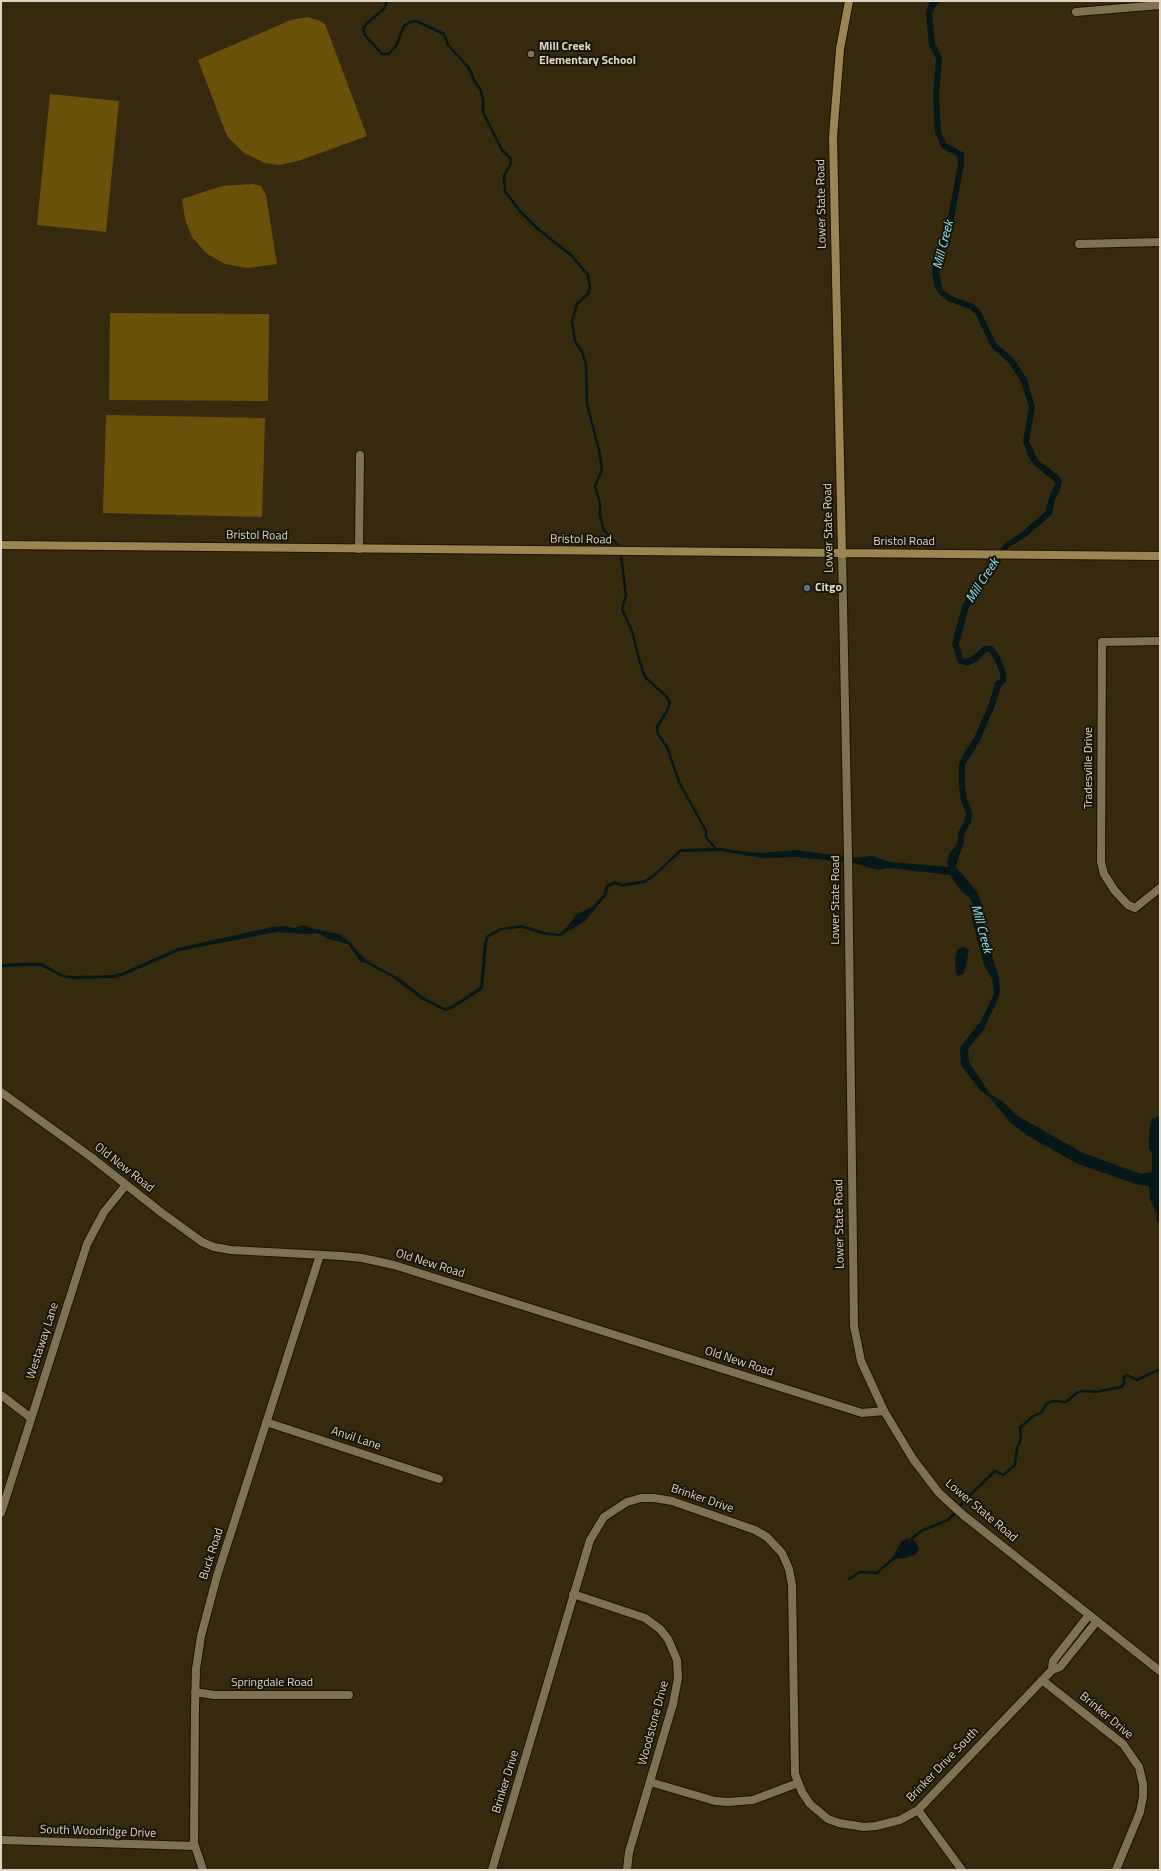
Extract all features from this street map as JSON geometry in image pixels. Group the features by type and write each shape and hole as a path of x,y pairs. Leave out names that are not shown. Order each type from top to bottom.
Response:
{"main road":[{"name":"Lower State Road","path":"842,554 833,136 840,49 849,1"},
{"name":"Bristol Road","path":"1,545 612,552 1160,556"}],"street":[{"path":"1076,12 1160,5"},
{"path":"1079,244 1160,242"},
{"path":"360,455 360,549"},
{"name":"Lower State Road","path":"842,554 848,856 854,1326 858,1349 865,1373 884,1411 918,1467 950,1504 1160,1672"},
{"name":"Tradesville Drive","path":"1160,641 1102,642 1101,862 1104,874 1114,891 1128,905 1135,908 1160,888"},
{"name":"Old New Road","path":"1,1092 91,1157 197,1238 214,1247 231,1250 362,1258 394,1265 862,1413 884,1411"},
{"name":"Westaway Lane","path":"1,1513 87,1244 104,1212 126,1185"},
{"name":"Buck Road","path":"203,1870 195,1846 195,1692 196,1670 201,1636 209,1601 320,1255"},
{"path":"1,1395 31,1418"},
{"name":"Anvil Lane","path":"266,1422 439,1478"},
{"name":"Brinker Drive","path":"492,1870 573,1594 594,1531 604,1517 627,1502 641,1498 668,1500 756,1530 767,1537 782,1553 791,1578 794,1764 798,1784"},
{"name":"Woodstone Drive","path":"573,1594 645,1618 660,1629 672,1647 678,1669 677,1685 629,1852 627,1870"},
{"name":"Brinker Drive South","path":"1052,1670 1053,1661 1089,1615"},
{"name":"Brinker Drive South","path":"798,1784 810,1804 828,1819 846,1825 864,1827 888,1824 900,1820 918,1810 1042,1680 1052,1670 1060,1667 1097,1621"},
{"name":"Brinker Drive","path":"1042,1680 1123,1744 1139,1766 1143,1784 1142,1805 1116,1870"},
{"name":"Springdale Road","path":"195,1692 214,1695 348,1695"},
{"path":"650,1782 715,1801 728,1802 753,1800 798,1784"},
{"path":"918,1810 962,1870"},
{"name":"South Woodridge Drive","path":"1,1840 195,1846"}],"shaded area":[{"path":"307,17 325,24 367,136 298,161 279,165 265,163 244,153 227,136 198,60 291,20"},
{"path":"50,94 119,101 106,232 37,225"},
{"path":"253,184 261,186 266,195 277,264 248,268 225,264 206,253 192,237 185,219 182,199 222,186"},
{"path":"110,313 269,314 268,401 109,400"},
{"path":"106,415 265,418 262,517 103,513"}],"water":[{"name":"Mill Creek","path":"932,1 941,1 935,7 932,14 935,43 942,58 939,95 941,132 946,143 964,153 964,164 953,224 939,270 943,290 951,296 974,304 981,312 996,343 1014,359 1027,379 1035,407 1029,441 1038,460 1059,476 1062,481 1060,490 1055,499 1052,514 1026,537 1009,547 969,607 959,644 963,658 967,659 978,652 983,646 992,646 998,653 1006,672 1006,682 1001,686 996,703 980,741 965,765 965,786 967,799 972,812 971,822 964,835 964,842 956,867 977,892 983,907 982,918 986,937 999,977 1000,990 998,999 983,1031 969,1047 969,1062 990,1094 1003,1102 1016,1115 1083,1153 1141,1174 1152,1172 1152,1152 1149,1149 1149,1132 1152,1119 1160,1116 1160,1223 1156,1220 1157,1214 1150,1200 1149,1186 1139,1185 1078,1164 1028,1136 1011,1123 991,1099 979,1089 961,1065 960,1047 981,1021 994,994 992,979 984,965 972,919 973,905 969,897 962,892 950,875 890,868 877,870 854,863 796,857 762,858 721,851 681,852 654,877 645,883 622,887 615,884 609,887 606,896 584,922 560,936 545,935 522,928 502,930 489,937 487,943 483,989 452,1009 445,1011 421,999 392,977 366,963 361,962 348,944 329,939 317,933 305,934 277,932 179,951 115,978 74,979 62,977 41,966 1,967 1,964 42,963 63,975 114,975 178,948 272,927 283,926 294,928 305,925 310,928 339,934 351,943 366,960 402,980 423,997 445,1008 451,1006 480,987 484,943 487,935 501,928 522,925 545,932 559,934 567,927 576,915 593,906 603,895 606,885 615,881 622,884 644,880 653,875 680,849 722,848 763,853 796,850 852,858 872,856 890,862 948,867 947,863 949,854 958,841 958,833 965,820 966,813 961,801 959,787 959,763 974,738 990,701 995,682 1000,679 1000,673 989,652 986,652 976,662 968,666 958,663 952,644 954,635 963,604 989,564 1005,543 1022,532 1046,511 1049,497 1056,483 1033,464 1028,456 1023,441 1029,407 1021,382 1009,363 991,347 976,315 970,309 948,301 938,293 934,284 932,269 947,223 958,164 957,156 942,148 935,133 933,95 936,59 929,45 926,13 929,3"},
{"path":"963,946 969,950 966,967 963,974 958,976 956,973 955,958 957,950"},
{"path":"907,1538 915,1541 919,1549 916,1554 905,1558 895,1559 893,1557 901,1542"}],"waterway":[{"path":"387,1 384,9 367,23 363,29 365,35 382,54 389,54 396,46 404,26 410,22 416,21 444,34 448,45 469,68 481,91 483,112 502,150 510,158 511,163 504,176 505,191 519,210 539,230 571,255 588,275 590,288 588,294 577,304 572,321 575,341 582,352 586,364 587,404 599,450 602,470 595,486 600,503 600,516 604,530 620,547 626,596 622,609 632,631 645,677 667,697 670,703 657,727 658,734 667,747 679,782 706,831 706,837 716,849"},
{"path":"910,1540 921,1531 948,1520 963,1502 995,1471 1003,1475 1015,1465 1017,1448 1021,1439 1020,1428 1032,1417 1042,1412 1046,1404 1052,1401 1066,1402 1078,1392 1095,1392 1121,1387 1124,1384 1124,1377 1127,1375 1137,1380 1160,1369"},
{"path":"849,1579 860,1572 877,1573 896,1556"}],"place":[{"name":"Mill Creek Elementary School","path":"531,54"},
{"name":"Citgo","path":"807,588"}]}
